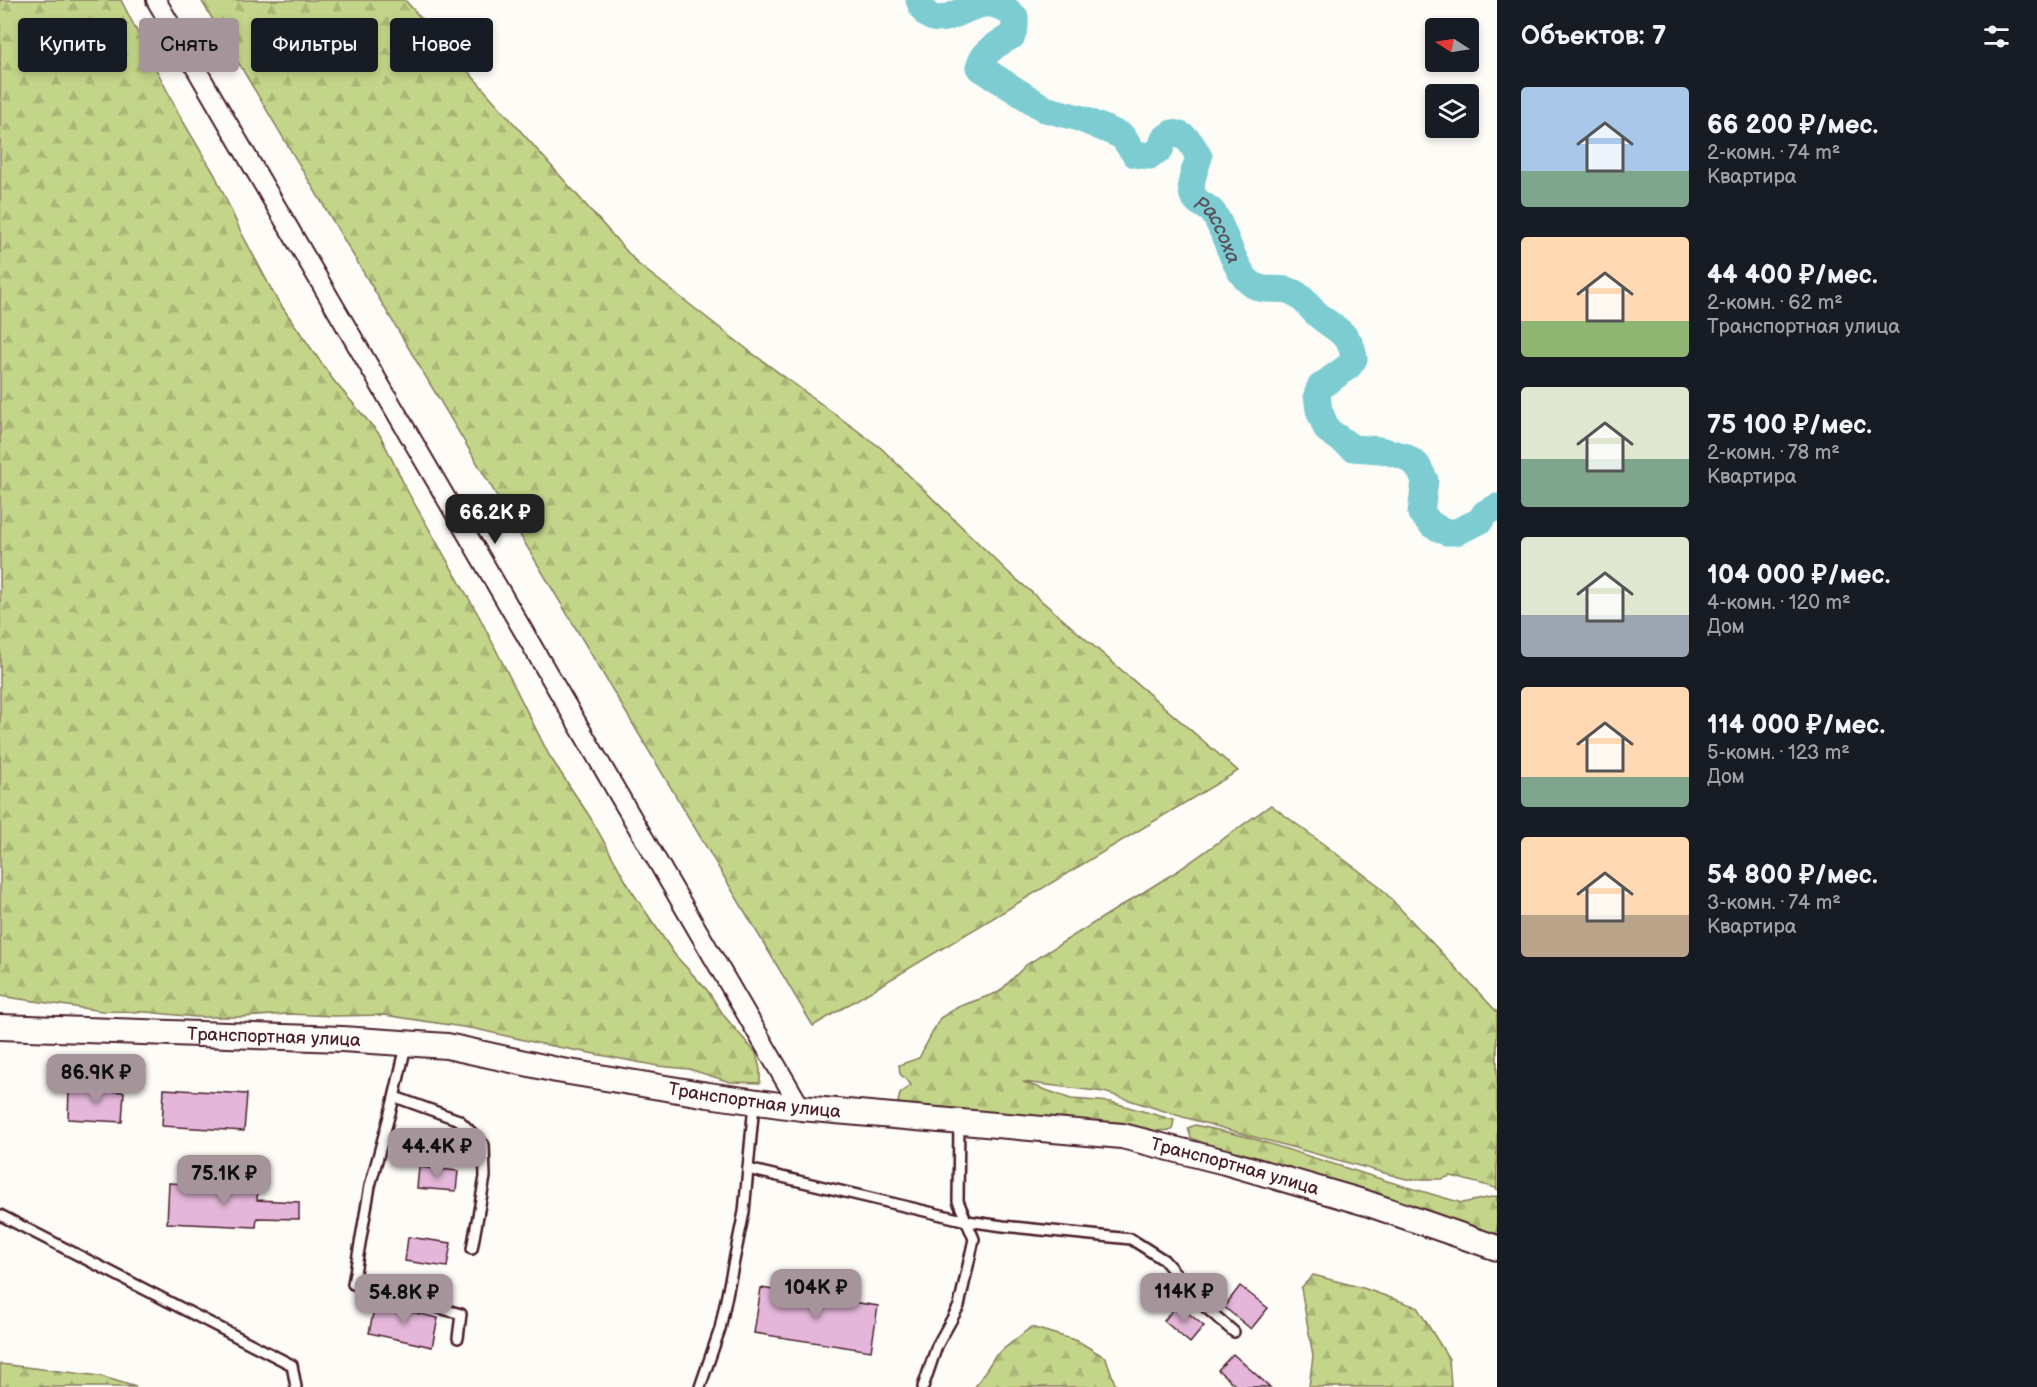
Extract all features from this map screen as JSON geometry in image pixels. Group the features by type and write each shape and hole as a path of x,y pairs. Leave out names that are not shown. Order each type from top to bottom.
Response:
{"main road":[{"name":"Транспортная улица","path":"0,1027 342,1038 447,1046 557,1070 801,1108 1122,1136 1225,1162 1366,1203 1497,1248"}],"street":[{"path":"156,0 314,275 628,807 801,1108"}],"lane":[{"path":"407,1043 395,1097 370,1186 353,1284 461,1314 459,1338"},
{"path":"395,1097 459,1120 484,1145 485,1177 472,1249"},
{"path":"700,1387 720,1329 744,1212 754,1101"},
{"path":"923,1387 937,1346 959,1306 974,1239 958,1201 959,1122"},
{"path":"748,1169 967,1221 1131,1239 1164,1260 1204,1306 1234,1332"},
{"path":"0,1215 292,1365 296,1387"}],"green space":[{"path":"0,0 121,0 139,35 139,72 158,72 181,118 215,175 240,230 276,298 334,381 380,435 409,494 479,616 549,755 590,817 631,890 675,955 707,990 725,1017 756,1053 760,1069 760,1083 730,1082 689,1069 658,1066 476,1029 384,1015 289,1014 196,1017 146,1012 102,1011 0,996"},
{"path":"201,0 405,0 421,18 390,18 390,72 469,72 638,264 752,353 881,448 1008,572 1238,771 813,1026 239,64 239,18 212,18"},
{"path":"1271,805 1378,885 1497,1012 1497,1191 1496,1188 1451,1176 1441,1179 1406,1179 1183,1117 1104,1092 1023,1082 1071,1099 1111,1102 1174,1120 1172,1130 1156,1131 1126,1123 910,1109 898,1102 900,1094 911,1085 900,1074 899,1065 919,1058 940,1018 958,1007 999,992 1026,965 1179,870"},
{"path":"1195,1125 1248,1137 1462,1203 1497,1196 1497,1236 1247,1161 1191,1138 1188,1128"},
{"path":"1313,1275 1363,1288 1417,1307 1449,1359 1451,1387 1309,1387 1313,1356 1301,1288"},
{"path":"1031,1327 1078,1341 1106,1358 1116,1387 975,1387 995,1356"},
{"path":"0,1364 100,1376 136,1387 0,1387"}],"building":[{"path":"69,1089 124,1092 122,1122 68,1119"},
{"path":"164,1089 247,1094 244,1131 162,1126"},
{"path":"419,1167 458,1171 456,1191 417,1188"},
{"path":"169,1183 258,1188 257,1200 299,1202 299,1219 257,1218 256,1227 167,1223"},
{"path":"408,1237 451,1243 447,1267 405,1261"},
{"path":"1240,1286 1268,1308 1251,1329 1224,1307"},
{"path":"761,1288 878,1306 871,1351 754,1333"},
{"path":"375,1304 438,1318 432,1347 369,1333"},
{"path":"1177,1304 1204,1326 1190,1343 1164,1321"},
{"path":"1233,1354 1270,1387 1237,1387 1218,1370"}],"waterway":[{"name":"Рассоха","path":"919,0 925,12 932,18 941,19 981,4 998,5 1012,14 1015,17 1012,36 987,52 979,67 1045,109 1079,118 1122,136 1135,154 1150,156 1160,150 1164,139 1172,133 1186,138 1199,157 1191,183 1193,196 1214,214 1237,266 1247,280 1258,287 1290,291 1302,298 1321,318 1340,331 1351,346 1354,359 1349,366 1320,387 1317,395 1319,410 1327,430 1353,448 1380,450 1404,456 1417,465 1425,480 1421,513 1432,525 1446,532 1456,532 1480,521 1485,513 1497,507"}]}
